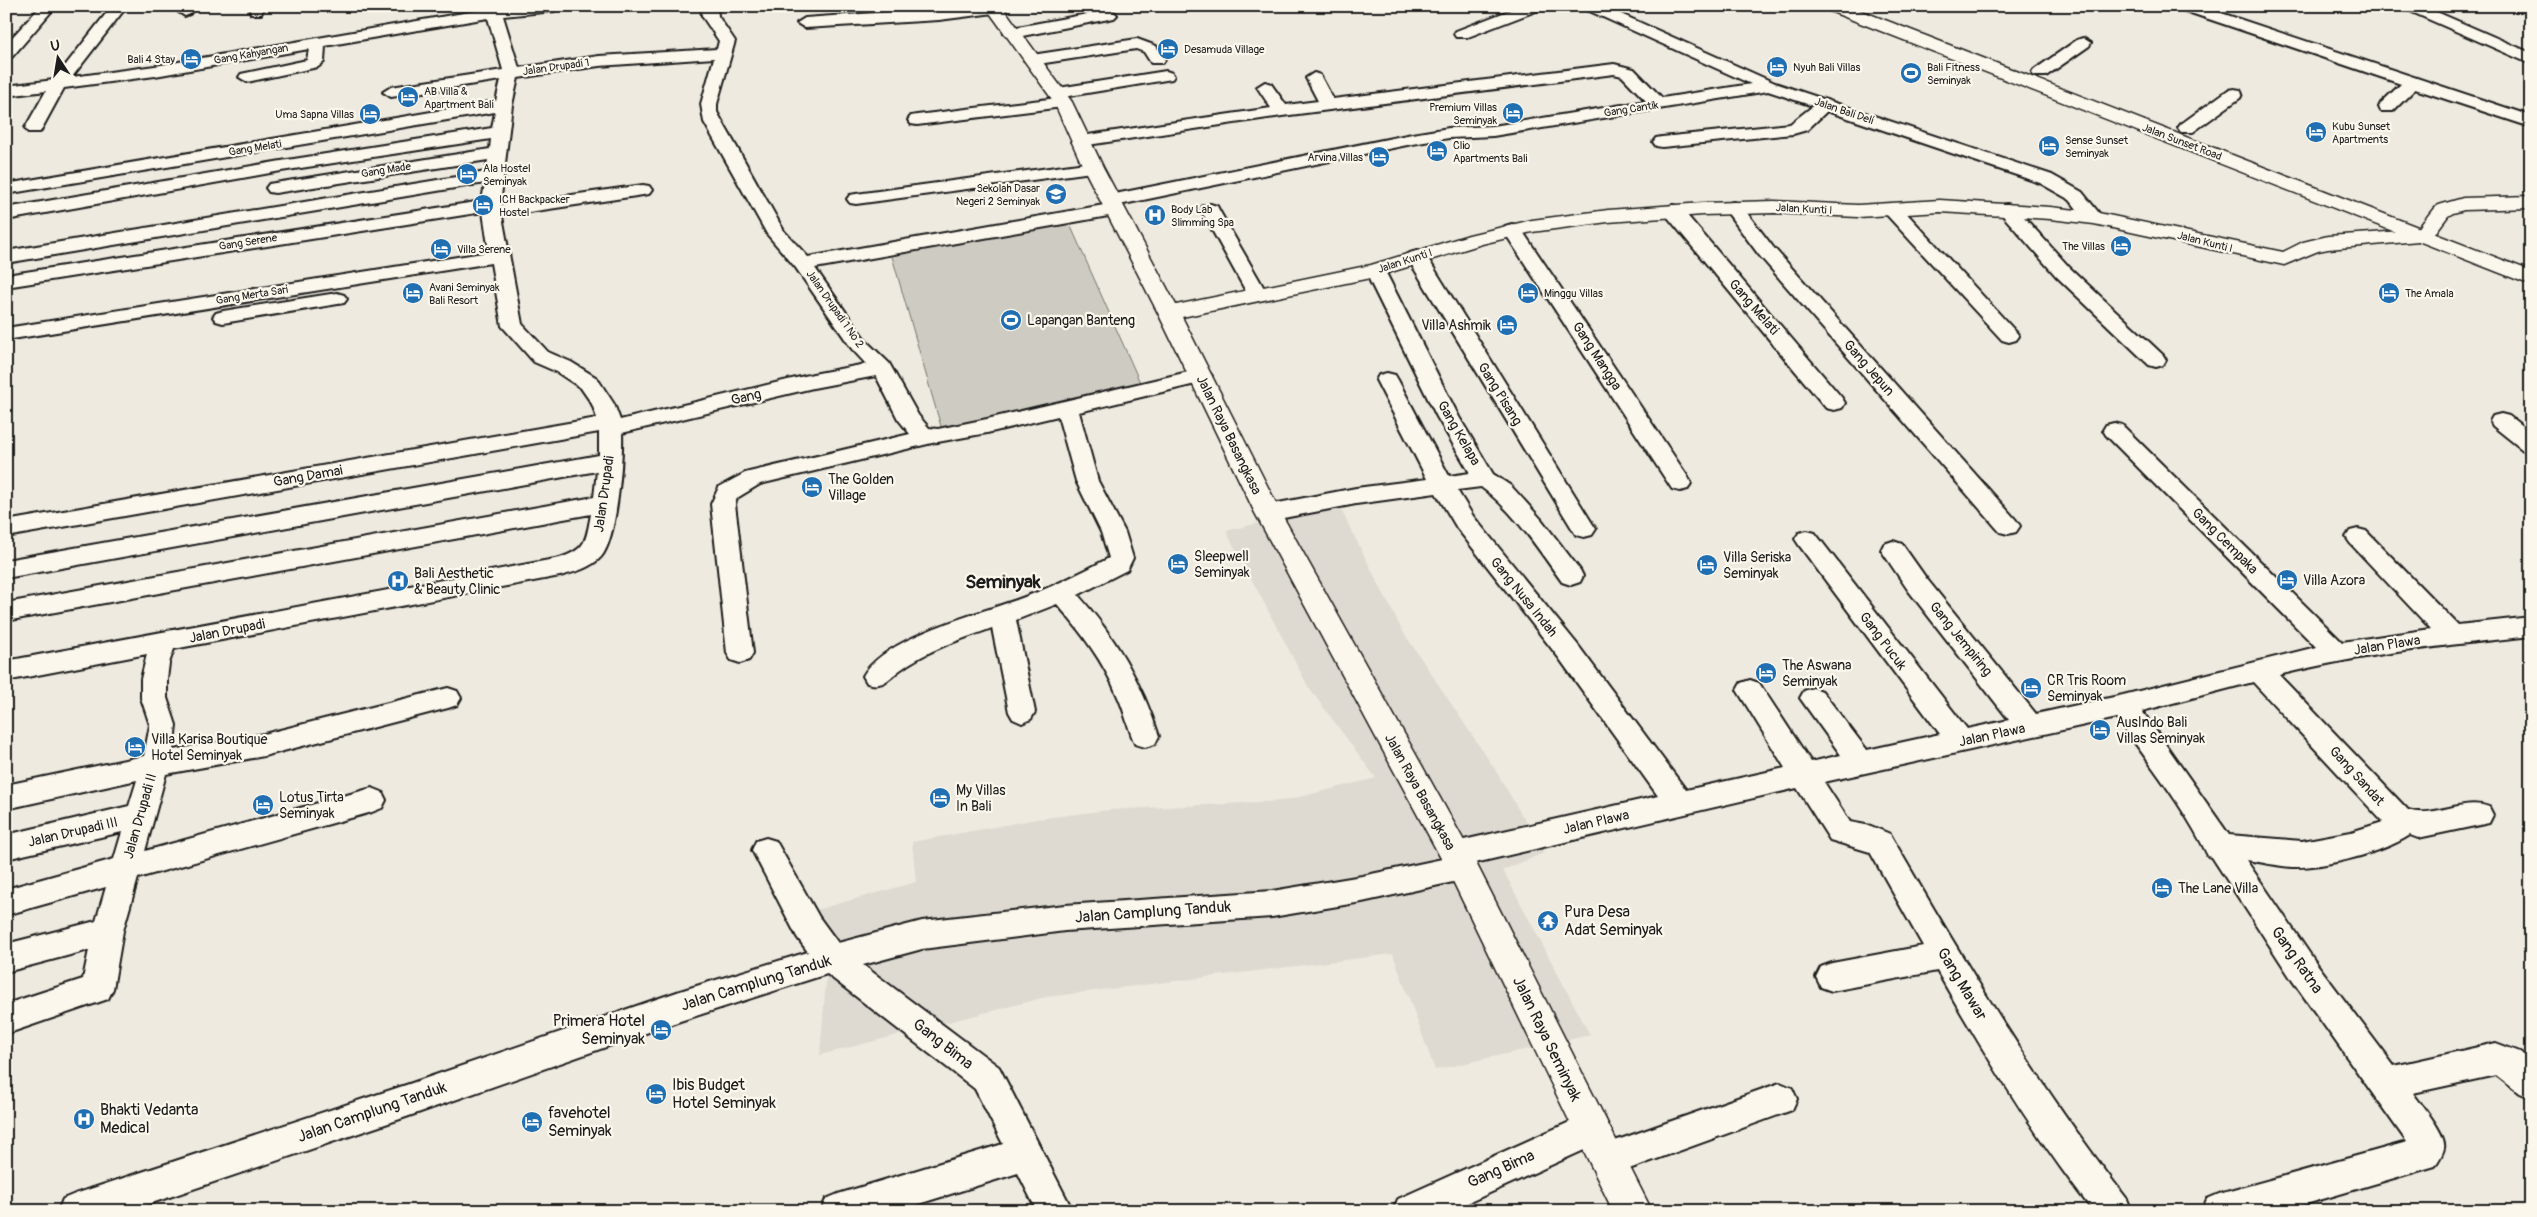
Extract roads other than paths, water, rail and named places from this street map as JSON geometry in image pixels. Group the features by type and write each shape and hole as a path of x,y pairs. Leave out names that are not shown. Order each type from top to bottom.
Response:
{"main road":[{"name":"Jalan Sunset Road","path":"1833,6 2429,229 2531,260"},
{"name":"Jalan Sunset Road","path":"1866,6 2187,128 2429,229 2531,279"},
{"name":"Jalan Raya Basangkasa","path":"1004,16 1032,60 1061,97 1093,167 1201,376 1268,513 1458,861"},
{"path":"2429,229 2440,212 2463,204 2531,202"},
{"name":"Jalan Kunti I","path":"1169,313 1375,271 1512,230 1566,221 1673,211 1733,208 1893,210 1940,206 2007,210 2094,218 2284,259 2294,256 2306,248 2324,244 2429,229"},
{"name":"Jalan Raya Seminyak","path":"1458,861 1633,1211"}],"street":[{"path":"6,54 49,6"},
{"path":"34,128 40,113 60,84 120,6"},
{"name":"Gang Kahyangan","path":"6,91 155,71 494,9 554,6"},
{"name":"Jalan Drupadi 1 No 2","path":"709,6 710,16 727,41 722,53 709,104 709,112 713,122 776,234 803,264 860,347 882,368 909,419 919,432 927,437"},
{"path":"1045,12 1080,6"},
{"path":"1462,34 1536,6"},
{"name":"Jalan Bali Deli","path":"1590,6 1769,86 2046,179 2076,196 2094,218"},
{"path":"2184,6 2531,122"},
{"path":"2410,6 2431,9 2531,59"},
{"name":"Jalan Drupadi","path":"6,672 570,564 593,551 597,545 605,503 609,461 610,426 603,404 589,383 564,367 542,358 512,326 500,264 491,208 504,105 511,73 510,62 494,9"},
{"path":"805,23 938,15 1109,15"},
{"path":"247,77 312,64 316,62 316,43"},
{"path":"2040,73 2083,43"},
{"path":"1032,60 1136,44 1150,48 1157,60"},
{"name":"Jalan Drupadi 1","path":"391,92 511,73 627,58 722,53"},
{"path":"1081,141 1282,111 1614,69 1628,72 1659,105"},
{"path":"917,120 1061,97 1166,76"},
{"path":"1314,78 1328,105"},
{"path":"2387,107 2412,82"},
{"name":"Gang Cantik","path":"803,264 1112,205 1412,138 1449,132 1493,131 1769,86"},
{"path":"1265,87 1282,111"},
{"path":"2187,128 2234,94"},
{"name":"Gang Melati","path":"6,189 504,105"},
{"path":"1662,142 1793,129 1801,126 1824,105"},
{"path":"6,214 300,163 501,132"},
{"name":"Gang Made","path":"275,188 498,153"},
{"path":"856,199 1093,167"},
{"path":"6,257 495,176"},
{"name":"Gang Serene","path":"6,281 491,208 644,190"},
{"name":"Gang Jepun","path":"1733,208 1766,251 2008,526"},
{"path":"1210,210 1258,295"},
{"path":"1893,210 2009,336"},
{"path":"2007,210 2064,272 2156,360"},
{"name":"Gang Melati","path":"1673,211 1834,403"},
{"name":"Gang Mangga","path":"1512,230 1680,483"},
{"name":"Gang Pisang","path":"1417,257 1459,330 1584,529"},
{"path":"223,318 500,264"},
{"name":"Gang Merta Sari","path":"6,334 500,264"},
{"name":"Gang Kelapa","path":"1375,271 1448,417 1485,479 1503,492 1533,525 1570,576"},
{"name":"Gang","path":"610,426 813,381 882,368"},
{"path":"740,653 722,504 727,494 753,478 1201,376"},
{"name":"Gang Nusa Indah","path":"1386,380 1442,485 1465,522 1568,651 1679,803"},
{"path":"876,676 895,658 928,641 1002,616 1061,592 1112,567 1121,558 1113,532 1084,474 1067,408"},
{"path":"2501,421 2531,445"},
{"name":"Gang Damai","path":"6,529 610,426"},
{"name":"Gang Cempaka","path":"2114,430 2337,653"},
{"path":"6,569 609,461"},
{"path":"1268,513 1356,496 1485,479"},
{"path":"6,612 605,503"},
{"path":"2358,537 2452,635"},
{"name":"Gang Pucuk","path":"1807,539 1961,741"},
{"name":"Gang Jempiring","path":"1893,550 1917,584 2030,726"},
{"path":"1061,592 1084,620 1126,683 1138,710 1145,736"},
{"path":"1002,616 1022,712"},
{"name":"Jalan Plawa","path":"1458,861 1679,803 2123,706 2258,671 2337,653 2452,635 2531,626"},
{"name":"Jalan Drupadi II","path":"6,1019 97,989 108,931 139,816 155,765 163,725 154,698 154,679 156,663 164,643"},
{"name":"Gang Sandat","path":"2258,671 2391,814 2406,823"},
{"path":"1750,690 1802,775"},
{"path":"6,797 155,765 264,745 344,723 448,698"},
{"path":"1813,698 1861,762"},
{"name":"Gang Ratna","path":"2123,706 2181,787 2218,847 2303,970 2427,1142 2427,1148 2423,1154 2219,1211"},
{"name":"Gang Mawar","path":"1802,775 1840,831 1846,834 1871,838 1880,843 1945,956 2012,1065 2092,1182 2115,1211"},
{"path":"6,902 372,800"},
{"path":"2218,847 2243,846 2293,854 2307,853 2384,835 2398,830 2406,823 2418,826 2479,815"},
{"name":"Jalan Drupadi III","path":"6,847 139,816"},
{"name":"Gang Bima","path":"766,850 808,926 831,960 986,1078 1056,1211"},
{"name":"Jalan Camplung Tanduk","path":"75,1211 409,1100 680,1006 831,960 922,936 1064,918 1272,904 1362,889 1458,861"},
{"path":"6,958 108,931"},
{"path":"1832,977 1945,956"},
{"path":"2386,1083 2496,1059 2509,1063 2531,1082"},
{"path":"1607,1160 1780,1099"},
{"name":"Gang Bima","path":"1410,1211 1592,1129"},
{"path":"838,1211 1025,1154"}],"place":[{"name":"Desamuda Village","path":"1168,49"},
{"name":"Bali 4 Stay","path":"191,59"},
{"name":"Nyuh Bali Villas","path":"1777,67"},
{"name":"Bali Fitness Seminyak","path":"1911,73"},
{"name":"AB Villa & Apartment Bali","path":"408,97"},
{"name":"Premium Villas Seminyak","path":"1513,113"},
{"name":"Uma Sapna Villas","path":"370,114"},
{"name":"Kubu Sunset Apartments","path":"2316,132"},
{"name":"Sense Sunset Seminyak","path":"2049,146"},
{"name":"Clio Apartments Bali","path":"1437,151"},
{"name":"Arvina Villas","path":"1379,157"},
{"name":"Ala Hostel Seminyak","path":"467,174"},
{"name":"Sekolah Dasar Negeri 2 Seminyak","path":"1056,194"},
{"name":"ICH Backpacker Hostel","path":"483,205"},
{"name":"Body Lab Slimming Spa","path":"1155,215"},
{"name":"The Villas","path":"2121,246"},
{"name":"Villa Serene","path":"441,249"},
{"name":"Avani Seminyak Bali Resort","path":"413,293"},
{"name":"Minggu Villas","path":"1528,293"},
{"name":"The Amala","path":"2389,293"},
{"name":"Lapangan Banteng","path":"1011,320"},
{"name":"Villa Ashmik","path":"1507,325"},
{"name":"The Golden Village","path":"812,487"},
{"name":"Sleepwell Seminyak","path":"1178,564"},
{"name":"Villa Seriska Seminyak","path":"1707,565"},
{"name":"Villa Azora","path":"2287,580"},
{"name":"Bali Aesthetic & Beauty Clinic","path":"398,581"},
{"name":"The Aswana Seminyak","path":"1766,673"},
{"name":"CR Tris Room Seminyak","path":"2031,688"},
{"name":"AusIndo Bali Villas Seminyak","path":"2100,730"},
{"name":"Villa Karisa Boutique Hotel Seminyak","path":"135,747"},
{"name":"My Villas In Bali","path":"940,798"},
{"name":"Lotus Tirta Seminyak","path":"263,805"},
{"name":"The Lane Villa","path":"2162,888"},
{"name":"Pura Desa Adat Seminyak","path":"1548,921"},
{"name":"Primera Hotel Seminyak","path":"661,1030"},
{"name":"Ibis Budget Hotel Seminyak","path":"656,1094"},
{"name":"Bhakti Vedanta Medical","path":"84,1119"},
{"name":"favehotel Seminyak","path":"532,1122"}],"district":[{"name":"Seminyak","path":"1003,582"}]}
